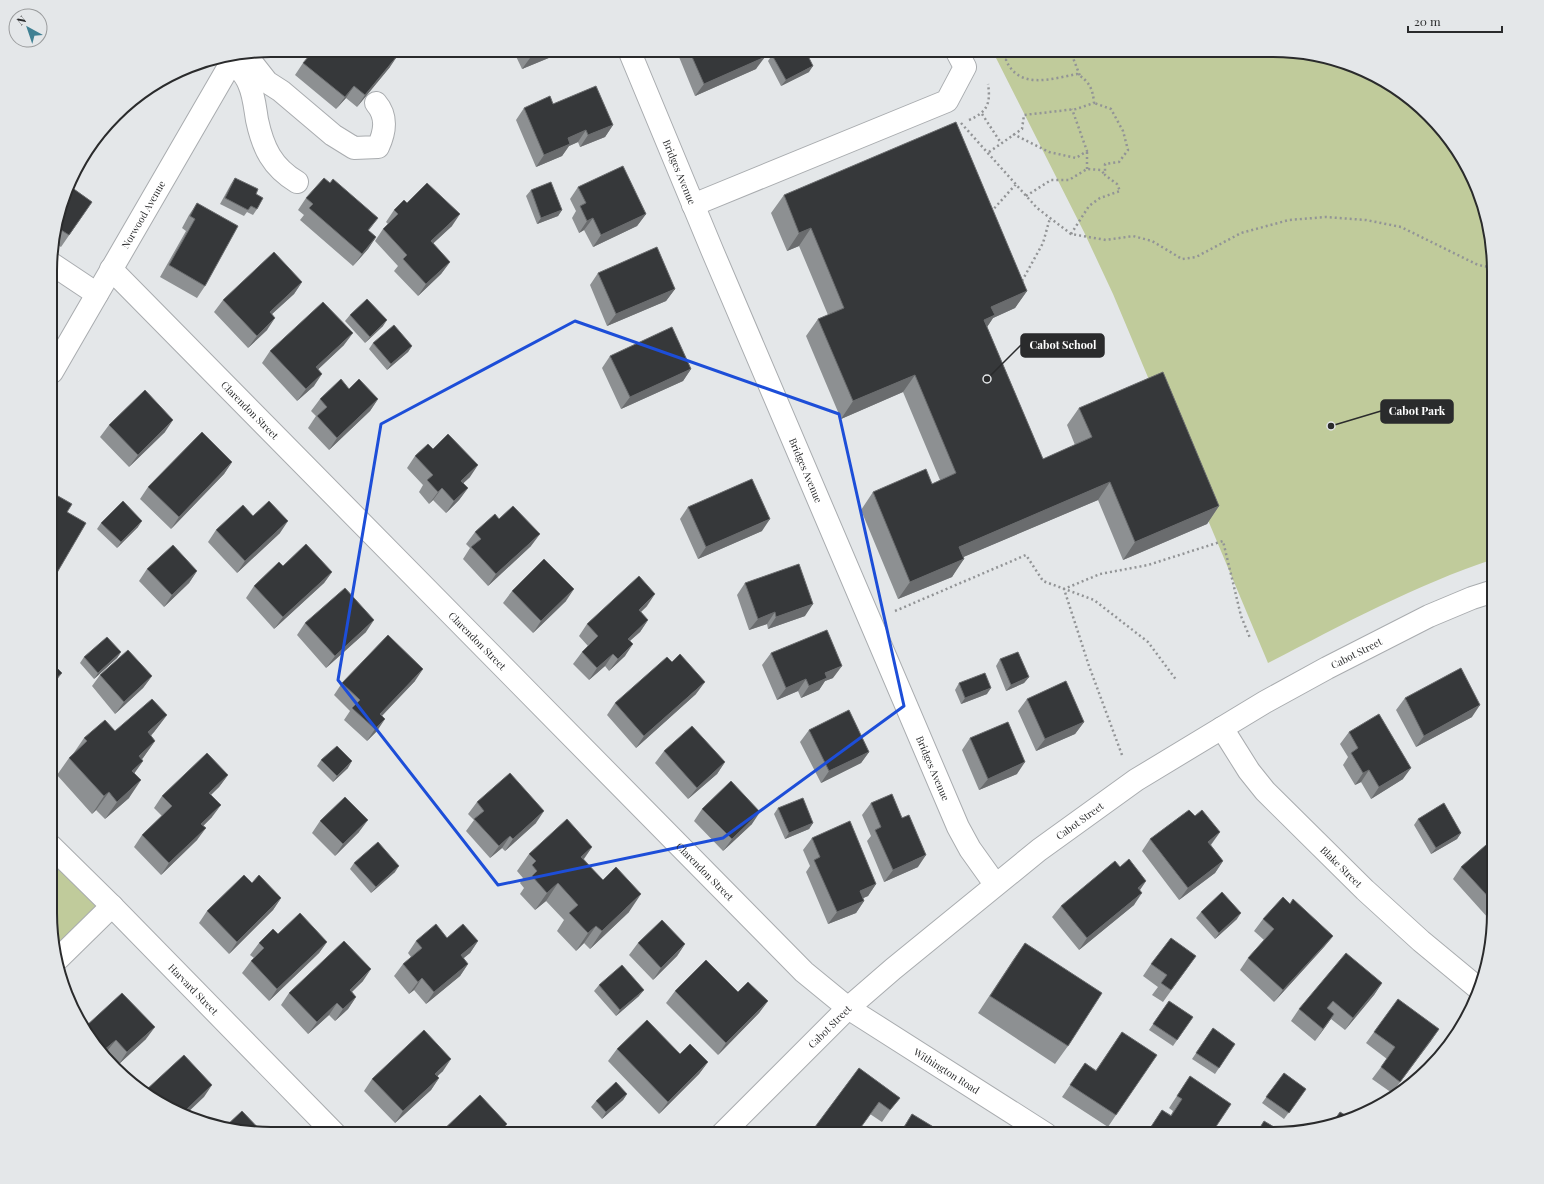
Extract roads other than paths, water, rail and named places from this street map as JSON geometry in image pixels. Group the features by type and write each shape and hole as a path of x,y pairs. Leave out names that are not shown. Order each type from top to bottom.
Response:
{"street":[{"name":"Bridges Avenue","path":"633,57 693,205 958,827 970,849 994,884"},
{"path":"240,59 334,135 354,148 378,147 383,135 385,123 382,109 376,103"},
{"path":"693,205 947,101 960,59"},
{"name":"Norwood Avenue","path":"57,363 111,269 235,60"},
{"path":"238,60 249,84 261,134 272,162 285,175 298,182"},
{"path":"57,267 97,294"},
{"name":"Clarendon Street","path":"111,269 804,972 848,1008"},
{"name":"Cabot Street","path":"730,1127 848,1008 994,884 1136,780 1265,702 1380,640 1429,616 1487,593"},
{"name":"Blake Street","path":"1222,728 1249,771 1265,791 1365,890 1421,941 1475,985"},
{"name":"Harvard Street","path":"57,852 328,1127"},
{"path":"61,956 112,906"},
{"name":"Withington Road","path":"848,1008 1035,1127"}],"place":[{"name":"Cabot School","path":"987,379"},
{"name":"Cabot Park","path":"1331,426"}]}
